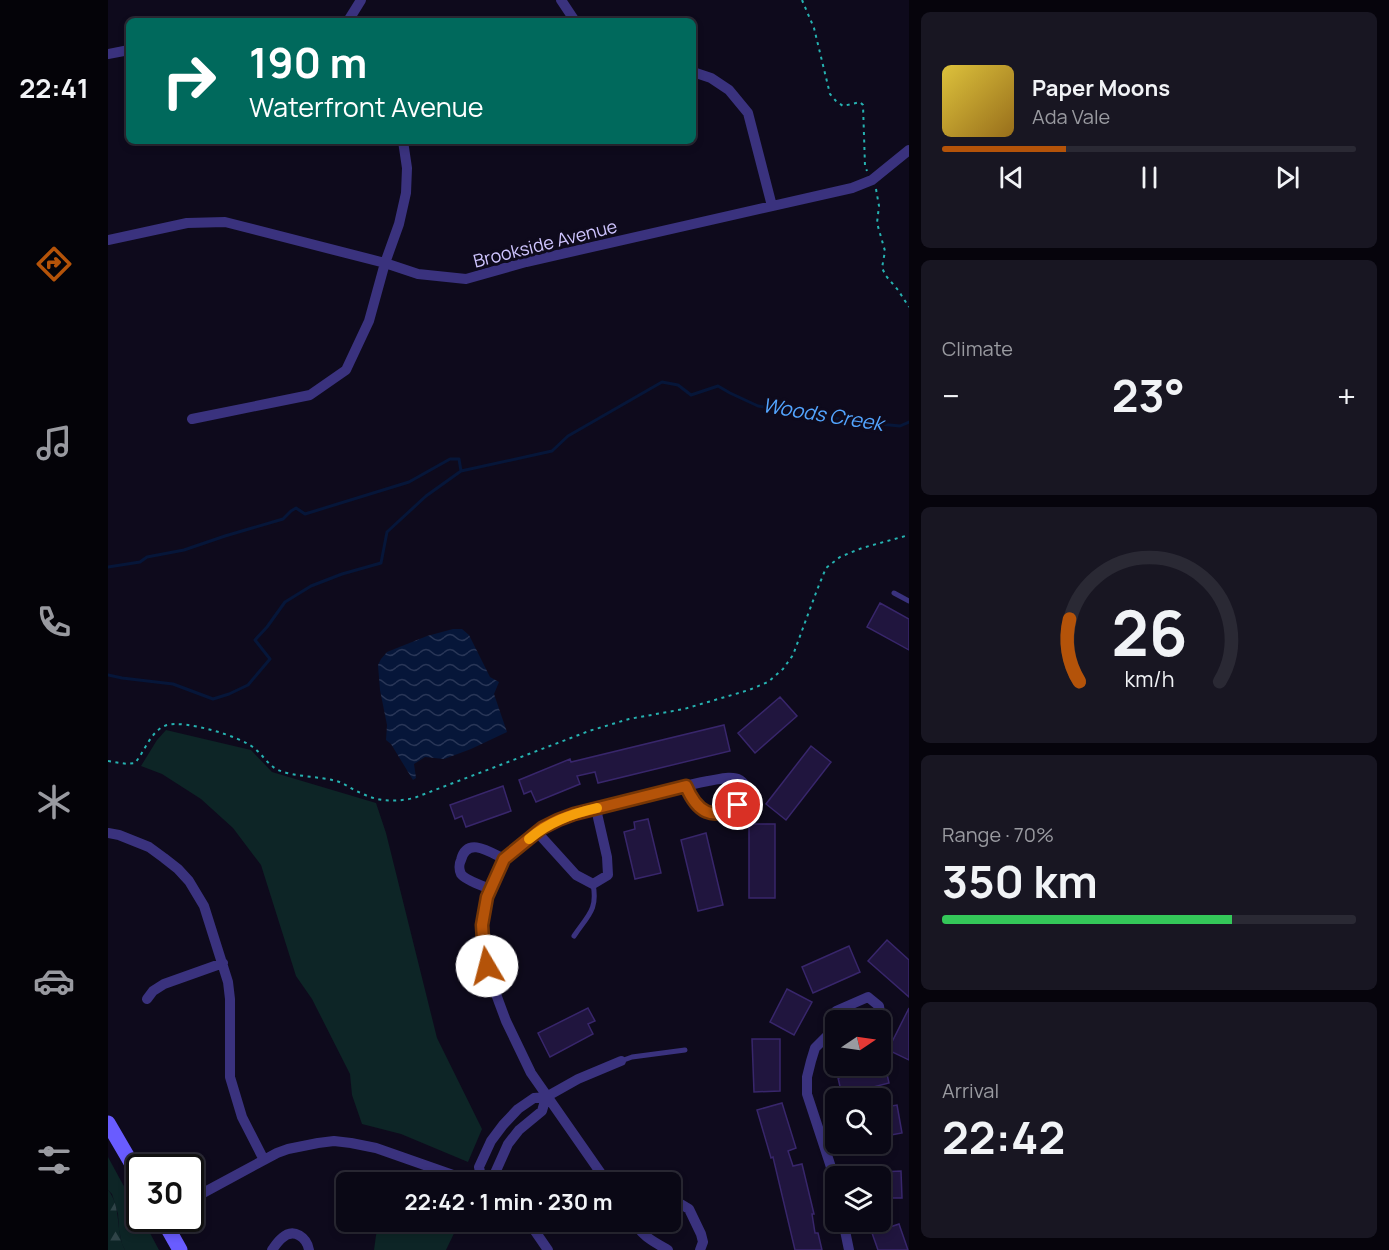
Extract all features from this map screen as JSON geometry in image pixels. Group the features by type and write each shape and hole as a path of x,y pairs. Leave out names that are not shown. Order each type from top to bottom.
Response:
{"street":[{"path":"350,18 361,0"},
{"path":"561,0 573,18"},
{"path":"108,54 126,51"},
{"path":"696,73 711,78 729,90 748,113 772,206"},
{"path":"192,419 310,395 346,370 369,321 385,263 399,224 406,193 407,168 403,144"},
{"name":"Brookside Avenue","path":"108,240 187,223 225,222 385,263 418,274 466,279 526,262 852,188 872,180 909,150"},
{"path":"600,1172 546,1097 515,1044 484,954 482,925 487,897 504,859 537,832 558,820 686,786 731,778 740,780 744,794 741,802 734,808 720,813 710,813 695,803 686,786"},
{"path":"537,832 576,876 593,884 608,875 608,857 596,809"},
{"path":"108,833 149,847 178,869 189,881 204,906 228,982 230,1077 242,1117 264,1160"},
{"path":"490,889 461,874 459,867 464,851 479,847 504,859"},
{"path":"147,999 153,990 164,984 223,963"},
{"path":"838,1010 868,997 879,1006 879,1010"},
{"path":"825,1039 815,1048 807,1077 807,1094 831,1166"},
{"path":"481,1172 479,1167 491,1141 518,1109 534,1098 546,1097 578,1079 621,1061"},
{"path":"495,1172 508,1144 519,1130 542,1111 546,1097"},
{"path":"108,1123 126,1154"},
{"path":"204,1192 288,1149 318,1143 334,1142 376,1148 444,1172"},
{"path":"681,1204 689,1209 701,1234 703,1242 700,1250"},
{"path":"170,1232 180,1250"},
{"path":"534,1232 543,1248"},
{"path":"642,1232 668,1250"},
{"path":"845,1232 849,1250"},
{"path":"272,1250 283,1236 296,1234 307,1241 309,1250"}],"lane":[{"path":"894,593 909,601"},
{"path":"574,936 593,909 595,895 593,884"},
{"path":"621,1061 632,1057 685,1050"}],"path":[{"path":"802,0 814,28 830,94 843,106 860,102 863,105 865,166 877,191 879,206 877,222 885,251 882,268 909,307"},
{"path":"108,761 135,763 155,733 166,726 180,724 246,743 280,771 341,782 360,793 377,799 390,801 414,798 589,730 629,719 684,709 749,690 768,682 783,669 793,655 826,568 840,557 862,548 909,535"}],"green space":[{"path":"166,730 251,750 272,772 376,803 386,833 437,1038 482,1129 468,1162 401,1134 362,1124 352,1095 350,1074 312,999 296,976 261,865 233,828 201,799 162,774 141,766"},
{"path":"108,1157 126,1190 126,1232 149,1232 159,1250 125,1250 119,1230 118,1214 112,1194 108,1190"},
{"path":"108,1190 117,1211 120,1235 125,1250 108,1250"},
{"path":"376,1232 455,1232 446,1250 374,1250"}],"water":[{"path":"462,629 469,635 490,677 499,682 494,694 507,732 444,759 425,757 414,764 416,778 413,780 391,744 386,740 387,725 378,665 387,652 427,636"}],"building":[{"path":"880,603 909,619 909,650 867,627"},
{"path":"780,697 797,716 755,753 738,733"},
{"path":"724,725 730,751 598,783 595,772 577,776 580,784 536,802 531,791 524,794 519,780 570,759 571,762"},
{"path":"811,746 831,762 786,820 766,804"},
{"path":"503,786 511,811 466,827 462,816 455,819 450,805"},
{"path":"648,819 661,873 635,879 624,832 635,829 634,822"},
{"path":"749,824 775,824 775,898 749,898"},
{"path":"706,833 723,905 698,911 681,840"},
{"path":"887,940 909,960 909,997 868,961"},
{"path":"849,946 860,972 813,993 802,967"},
{"path":"787,989 812,1002 794,1035 770,1022"},
{"path":"588,1008 595,1021 588,1024 593,1034 550,1057 538,1033"},
{"path":"909,1008 909,1060 891,1051 891,1044"},
{"path":"752,1039 780,1039 780,1091 754,1092"},
{"path":"839,1076 887,1076 889,1083 869,1088 840,1088"},
{"path":"782,1103 796,1148 788,1151 793,1166 802,1164 814,1214 812,1214 815,1233 818,1233 822,1250 795,1250 773,1157 771,1158 757,1110"},
{"path":"897,1105 902,1133 891,1135 891,1106"},
{"path":"891,1171 901,1171 902,1198 891,1198"},
{"path":"899,1224 908,1250 878,1250 872,1233 891,1232 891,1227"}],"waterway":[{"name":"Woods Creek","path":"108,675 173,684 213,699 248,685 270,659 255,640 285,602 311,586 381,563 387,532 426,496 461,471 552,451 568,436 662,382 678,385 691,395 718,386 758,406 858,422 900,426 909,422"},
{"path":"108,567 140,562 147,557 184,550 283,519 296,508 305,514 409,482 450,459 459,459 461,471"}],"slow traffic":[{"path":"529,839 542,828 558,820 597,808"}],"route":[{"path":"487,966 482,925 487,897 504,859 542,828 574,814 686,786 695,803 710,813 728,811 738,805"}]}
